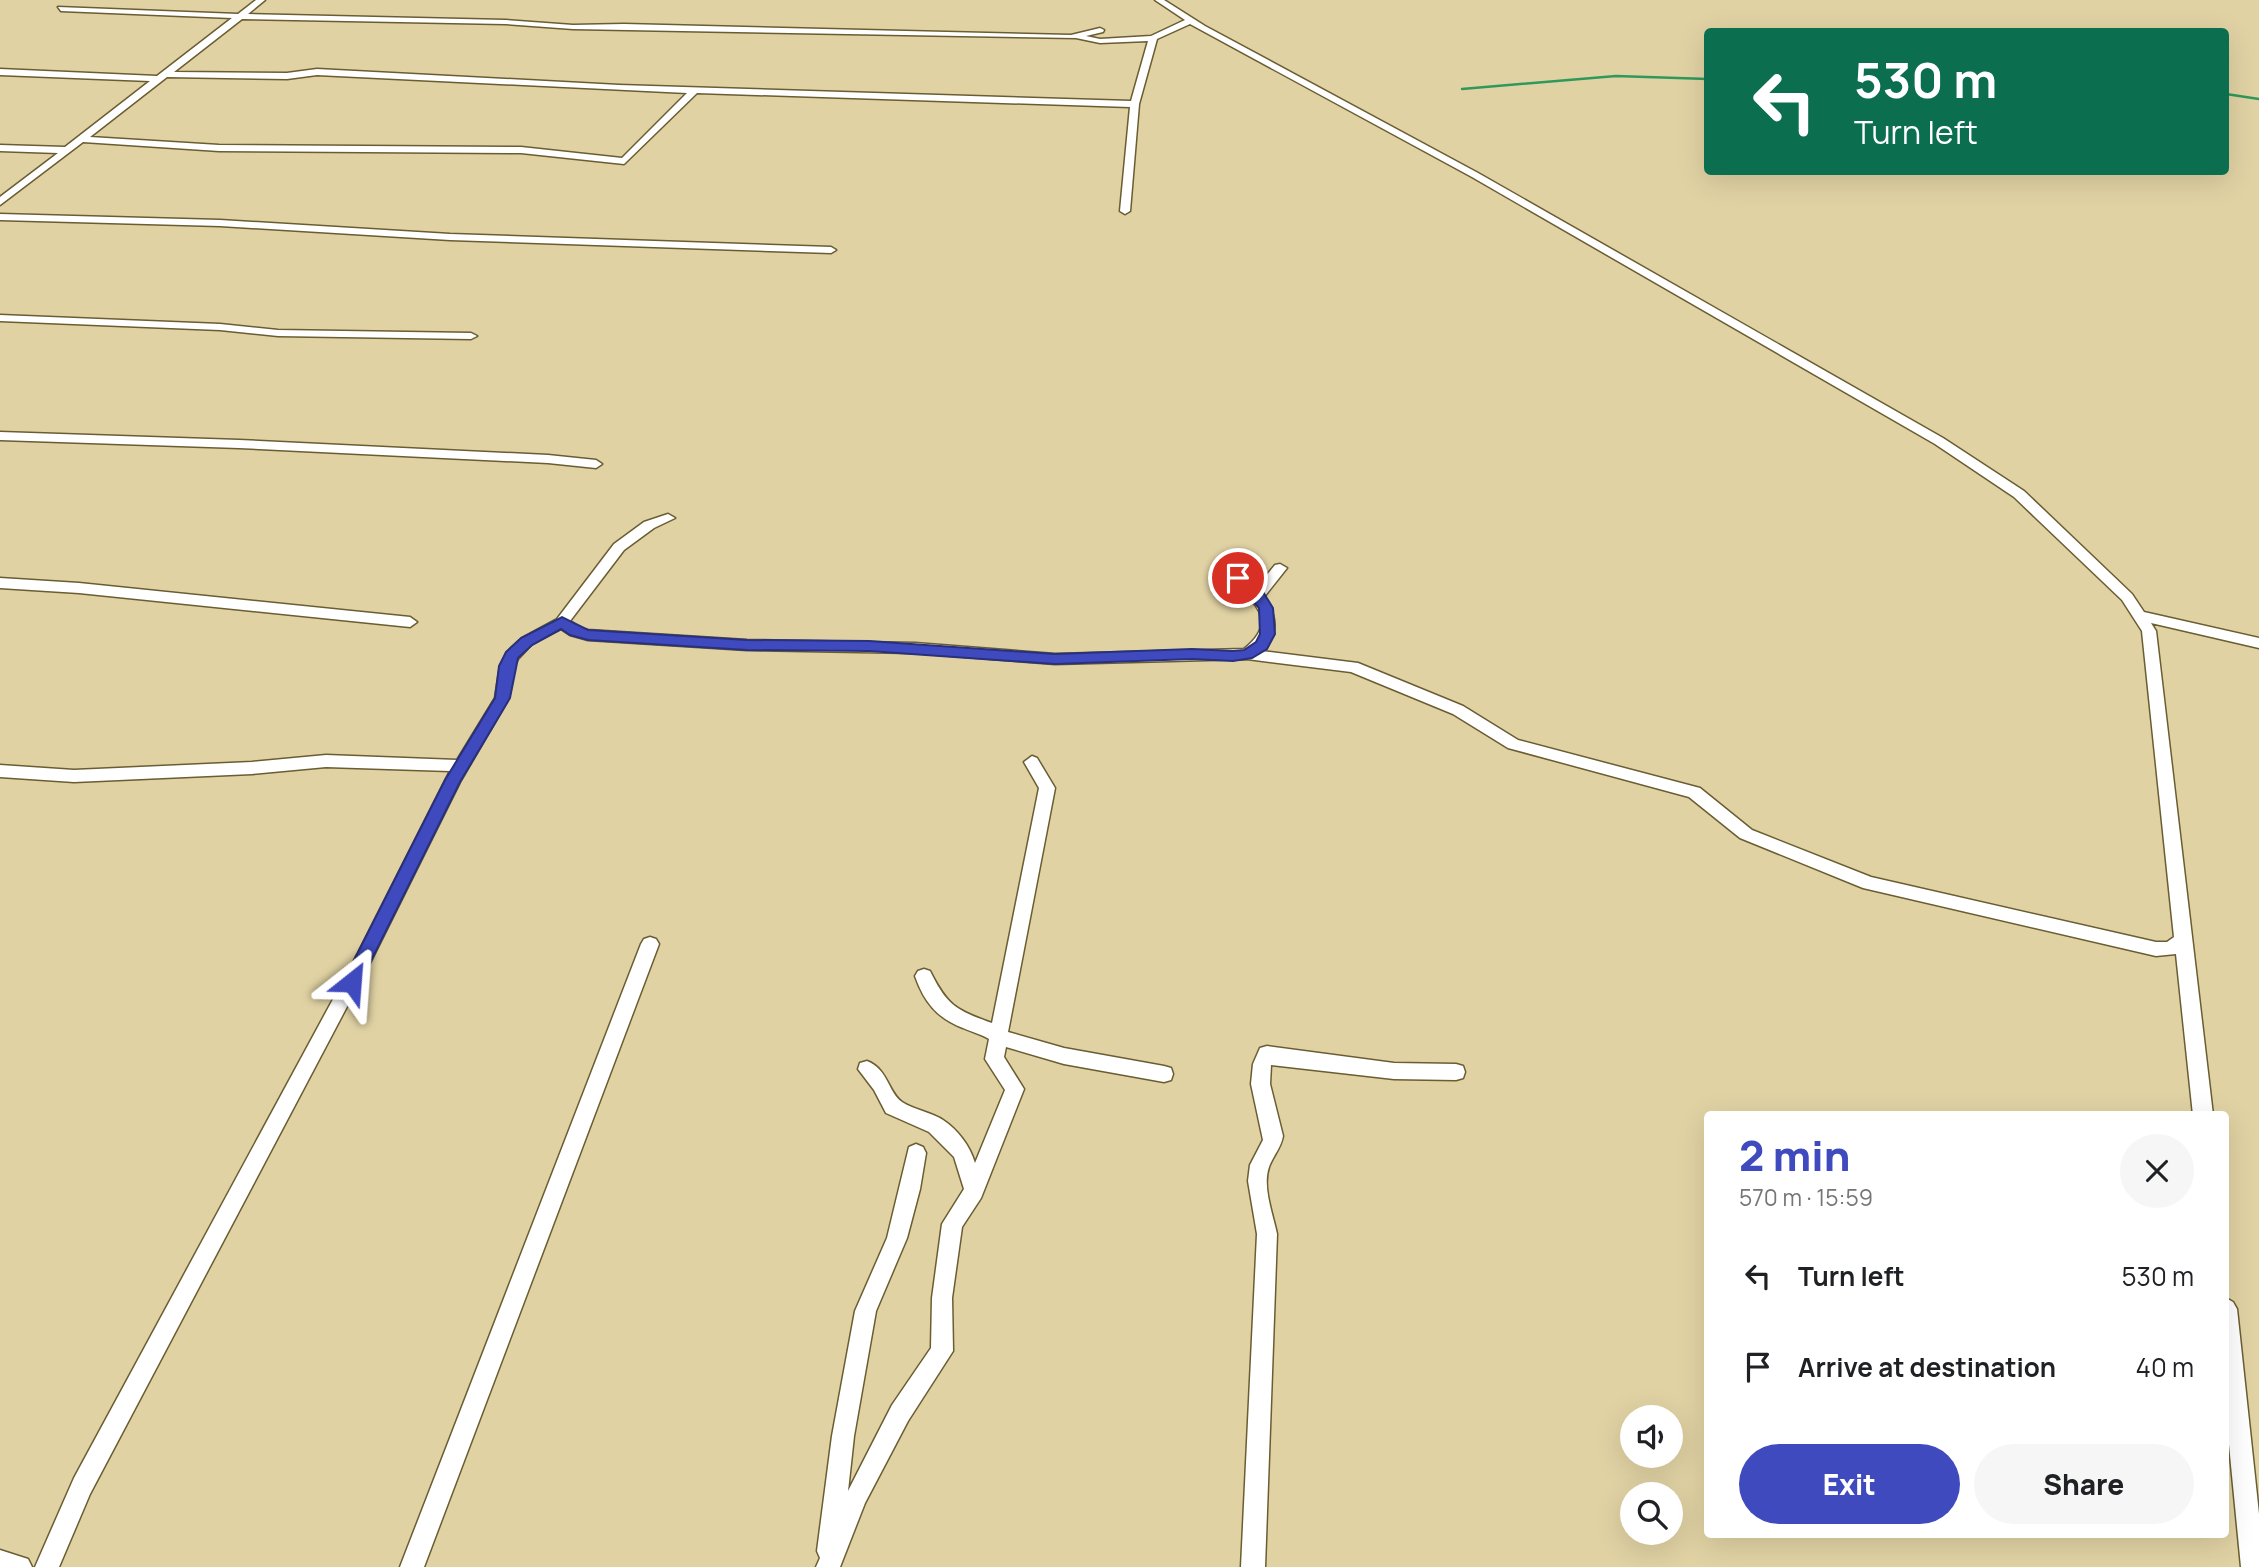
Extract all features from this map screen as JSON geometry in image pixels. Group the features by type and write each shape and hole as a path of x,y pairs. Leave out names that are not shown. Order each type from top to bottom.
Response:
{"street":[{"path":"0,202 261,0"},
{"path":"1159,0 1190,20 1475,175 1939,441 2019,494 2127,597 2150,631 2203,1111"},
{"path":"61,9 342,20 505,22 573,27 1071,37 1100,41 1153,38 1190,20"},
{"path":"1071,37 1100,30"},
{"path":"1125,211 1135,104 1153,38"},
{"path":"0,72 160,76 287,76 317,72 377,78 1135,104"},
{"path":"80,139 219,148 521,150 624,161 695,90"},
{"path":"0,148 66,150"},
{"path":"0,217 220,223 450,237 831,250"},
{"path":"0,318 220,327 278,333 471,336"},
{"path":"0,436 548,458 596,464"},
{"path":"47,1567 82,1486 364,958 406,870 502,698 507,666 512,656 527,641 562,622 619,547 649,525 668,518"},
{"path":"1258,595 1280,568"},
{"path":"1226,569 1258,595 1266,608 1268,634 1262,645 1247,654"},
{"path":"0,583 79,588 410,622"},
{"path":"2142,616 2259,643"},
{"path":"562,622 575,632 588,635 747,645 881,646 1055,659 1247,654 1353,667 1458,710 1513,744 1694,792 1746,834 1869,883 2156,949 2170,950 2183,940"},
{"path":"0,771 74,776 252,768 326,761 462,766"},
{"path":"827,1567 857,1496 900,1413 942,1351 942,1298 952,1224 974,1191 1015,1088 994,1059 1047,788 1032,762"},
{"path":"412,1567 650,944"},
{"path":"924,975 929,994 943,1009 993,1031 998,1037 1064,1056 1164,1074"},
{"path":"1253,1567 1267,1234 1259,1190 1259,1166 1274,1140 1268,1108 1258,1083 1261,1062 1267,1054 1394,1071 1456,1072"},
{"path":"867,1069 881,1084 893,1107 936,1126 962,1152 974,1191"},
{"path":"827,1567 843,1436 863,1324 897,1238 916,1153"},
{"path":"2229,1338 2253,1567"},
{"path":"0,1562 20,1567"}],"waterway":[{"path":"1462,89 1616,76 1704,79"},
{"path":"2229,94 2259,99"}],"route":[{"path":"352,982 453,780 502,698 507,666 512,656 527,641 562,622 575,632 588,635 747,645 915,648 1055,659 1192,654 1233,656 1247,654 1262,645 1268,634 1266,608 1258,595 1238,578"}]}
